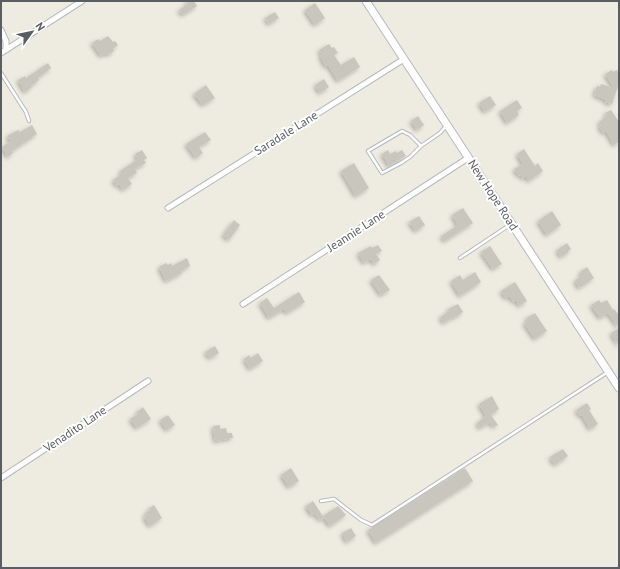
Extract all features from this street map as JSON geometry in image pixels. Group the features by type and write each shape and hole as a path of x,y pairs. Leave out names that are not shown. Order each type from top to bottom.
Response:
{"main road":[{"name":"New Hope Road","path":"366,1 619,388"}],"street":[{"path":"1,53 82,1"},
{"path":"1,30 6,41 6,50"},
{"name":"Saradale Lane","path":"168,208 404,59"},
{"name":"Jeannie Lane","path":"243,304 468,158"},
{"name":"Venadito Lane","path":"1,478 148,380"}],"lane":[{"path":"1,73 23,106 29,121"},
{"path":"421,146 410,135 402,131 368,151 382,173 410,157 421,146 440,133 447,125"},
{"path":"460,258 512,224"},
{"path":"321,501 334,499 361,520 372,525 608,371"}],"building":[{"path":"185,1 194,1 197,6 183,15 179,10 188,4"},
{"path":"315,3 325,18 315,25 305,10"},
{"path":"275,12 279,18 269,24 265,18"},
{"path":"108,36 118,45 113,49 114,51 108,55 107,53 101,56 92,43 98,39 100,41"},
{"path":"329,44 332,48 334,47 338,53 334,55 341,65 354,57 360,67 338,81 328,65 326,67 320,56 322,55 319,50"},
{"path":"48,63 51,68 38,78 39,80 25,92 18,80 25,76 26,78"},
{"path":"612,70 613,72 617,70 619,74 619,83 612,104 605,102 606,100 594,95 597,86 600,87 601,84 614,88 605,74"},
{"path":"324,79 329,87 320,93 315,85"},
{"path":"206,85 215,98 203,105 194,94"},
{"path":"490,96 496,105 485,112 479,103"},
{"path":"517,100 522,108 517,111 519,115 507,123 500,111"},
{"path":"611,110 619,122 619,142 614,145 606,131 603,133 599,126 601,125 599,122 607,116 605,113"},
{"path":"418,116 424,125 417,130 411,121"},
{"path":"32,125 37,134 12,151 13,153 8,157 2,147 11,141 7,136 18,130 20,132"},
{"path":"205,132 211,140 199,147 203,153 196,158 186,144"},
{"path":"524,149 535,166 538,163 543,171 529,181 526,176 523,179 520,174 519,176 514,169 523,164 517,154"},
{"path":"142,150 147,158 144,160 146,163 135,169 137,173 128,178 132,184 123,190 119,184 117,186 113,180 122,174 120,171 138,159 135,154"},
{"path":"388,150 390,154 396,151 397,153 402,150 406,156 389,166 382,154"},
{"path":"354,163 369,188 356,196 341,171"},
{"path":"463,208 473,223 445,241 441,236 458,225 452,215"},
{"path":"552,211 561,225 547,235 538,221"},
{"path":"419,216 425,225 416,231 409,222"},
{"path":"234,220 240,225 229,240 223,235"},
{"path":"567,243 571,249 561,257 557,250"},
{"path":"378,245 382,251 376,254 380,260 374,264 371,259 364,263 358,253 371,246 372,248"},
{"path":"490,246 502,264 493,269 481,252"},
{"path":"187,258 190,266 181,271 182,273 166,281 159,267 166,263 168,265 171,263 172,266"},
{"path":"587,267 594,278 579,288 575,280 582,276 580,272"},
{"path":"475,272 481,282 460,296 451,281 460,275 463,280"},
{"path":"379,275 390,290 381,295 371,280"},
{"path":"515,282 527,301 519,306 516,300 513,302 510,296 506,298 501,291"},
{"path":"299,292 305,302 287,313 284,309 269,318 260,303 267,298 274,308"},
{"path":"599,300 601,303 607,300 613,310 614,309 619,315 619,328 608,313 600,318 591,305"},
{"path":"458,304 463,312 444,323 440,317 449,311 448,309"},
{"path":"535,313 547,331 535,339 524,323 528,321 526,318"},
{"path":"619,328 619,346 611,333"},
{"path":"215,346 219,353 210,358 205,352"},
{"path":"258,353 263,361 250,369 244,359 249,355 251,358"},
{"path":"492,396 499,409 491,415 498,425 494,427 490,422 480,428 477,423 486,416 479,404"},
{"path":"587,403 591,409 589,410 598,424 590,429 582,415 580,416 576,410"},
{"path":"143,407 151,419 137,428 130,419 138,414 137,412"},
{"path":"168,415 175,425 167,430 160,420"},
{"path":"220,425 220,429 226,428 227,433 232,433 233,438 215,441 213,426"},
{"path":"563,449 568,456 555,465 550,457"},
{"path":"291,468 299,481 289,487 281,475"},
{"path":"465,468 473,481 376,543 368,530"},
{"path":"313,501 324,518 320,520 315,513 312,515 306,506"},
{"path":"154,505 162,518 150,526 144,517 147,515 145,513 150,510 149,508"},
{"path":"338,506 346,515 330,526 323,516"},
{"path":"351,528 356,536 347,542 342,533"}]}
